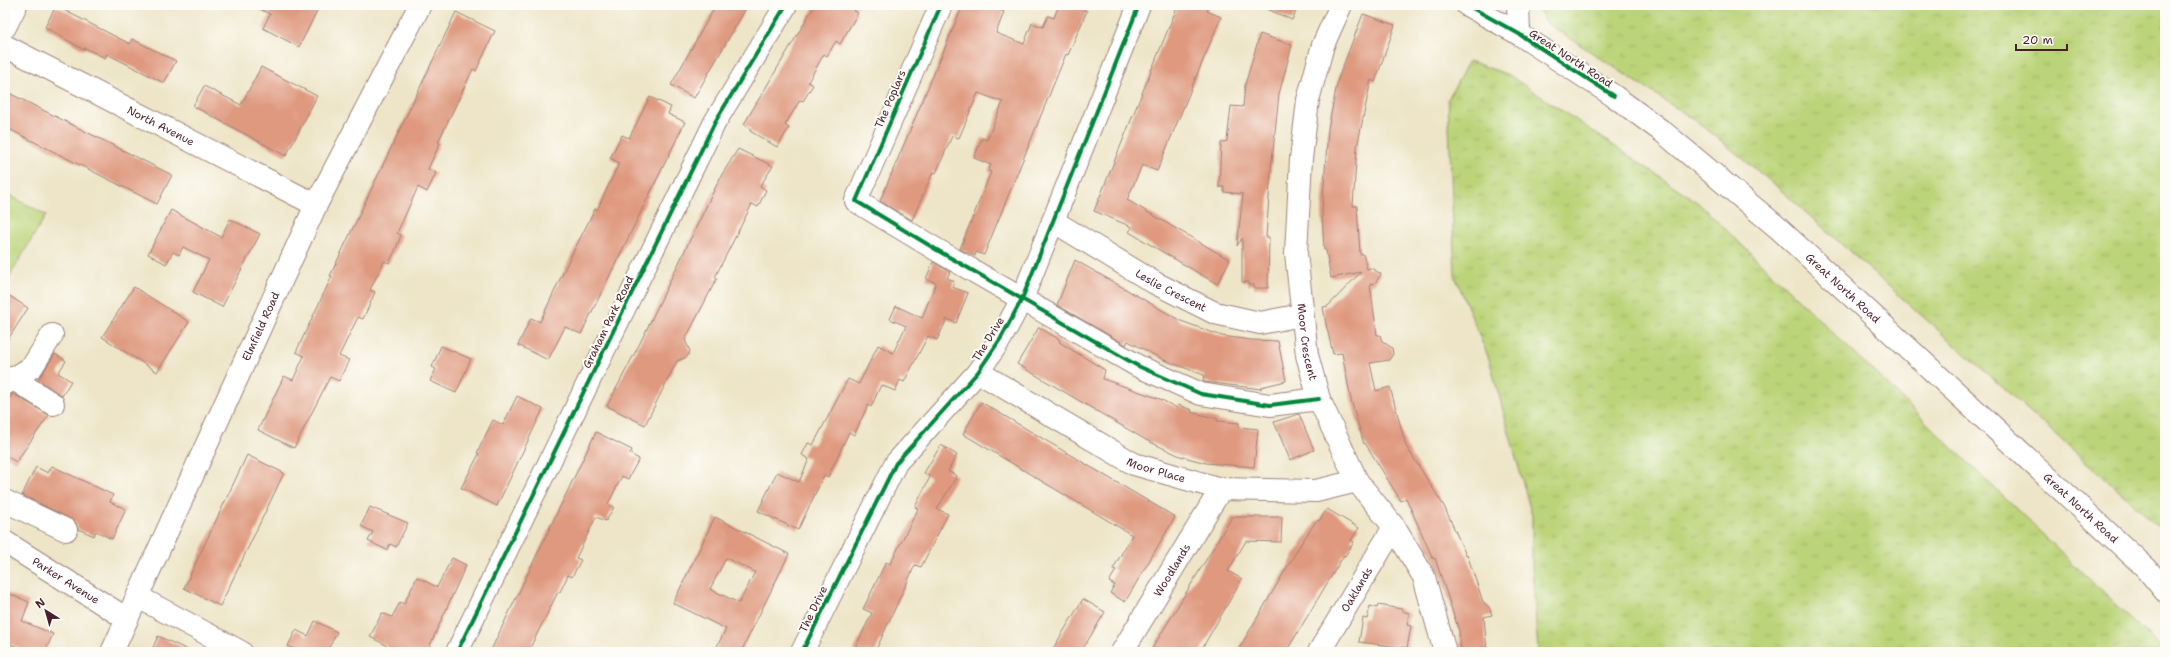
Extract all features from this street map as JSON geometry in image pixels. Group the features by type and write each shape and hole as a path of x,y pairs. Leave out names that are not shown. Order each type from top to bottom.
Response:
{"street":[{"path":"5,27 16,5"},
{"name":"Elmfield Road","path":"112,652 316,205 420,5"},
{"name":"Graham Park Road","path":"457,652 714,122 786,5"},
{"name":"The Poplars","path":"941,5 856,201 1022,299"},
{"name":"The Drive","path":"802,652 896,463 978,372 1001,338 1022,299 1139,5"},
{"name":"Moor Crescent","path":"1341,5 1323,45 1308,100 1301,159 1296,253 1307,355 1319,399 1357,481 1394,527 1424,577 1445,652"},
{"name":"Great North Road","path":"1467,5 1519,34 1614,96 1663,132 1777,227 2146,568 2165,591"},
{"path":"1518,5 1519,34"},
{"name":"North Avenue","path":"5,46 316,205"},
{"name":"Leslie Crescent","path":"1053,221 1155,283 1215,313 1260,323 1302,315"},
{"path":"1022,299 1138,366 1201,394 1270,405 1319,399"},
{"path":"9,381 32,367 52,335"},
{"name":"Moor Place","path":"978,372 1134,464 1221,489 1316,491 1357,481"},
{"path":"9,381 52,404"},
{"name":"Woodlands","path":"1122,652 1221,489"},
{"path":"5,501 66,530"},
{"name":"Oaklands","path":"1319,652 1394,527"},
{"name":"Parker Avenue","path":"5,542 127,619"},
{"name":"Great North Road","path":"2146,568 2165,580"},
{"path":"138,597 242,652"}],"green space":[{"path":"1540,5 2165,5 2165,532 1775,185 1699,123 1547,23 1540,12"},
{"path":"1469,61 1509,75 1696,201 2165,652 1538,652 1532,565 1532,516 1489,359 1455,276 1448,99"},
{"path":"9,195 46,215 5,284 5,202"}],"building":[{"path":"251,5 320,5 299,47 263,28 270,14"},
{"path":"716,5 748,5 694,98 671,85"},
{"path":"815,5 858,5 854,11 858,13 840,44 836,41 827,56 824,54 808,82 813,85 803,101 800,100 785,125 789,128 777,147 750,131 751,129 744,124"},
{"path":"963,5 987,5 1004,12 996,33 1024,44 1032,23 1043,27 1048,16 1054,18 1059,5 1086,5 1084,10 1087,11 1068,55 1066,54 984,255 976,252 975,256 960,249 991,172 988,171 991,165 974,158 982,138 987,140 1003,102 978,93 959,138 952,136 936,173 933,172 912,220 880,201"},
{"path":"1178,5 1209,5 1207,11 1221,17 1157,171 1142,165 1127,200 1230,260 1217,284 1129,232 1132,227 1094,211"},
{"path":"1258,5 1299,5 1292,20"},
{"path":"56,6 130,44 132,39 176,61 164,83 107,54 105,58 85,48 84,50 45,27"},
{"path":"456,12 495,31 476,71 473,69 438,142 440,143 428,169 436,173 427,192 418,187 397,233 401,235 395,251 389,263 384,261 370,290 375,292 363,319 358,317 339,356 349,360 339,381 330,377 294,448 258,430 284,376 293,380 304,356 296,352 332,276 330,276"},
{"path":"1363,14 1395,25 1375,82 1371,80 1357,147 1353,206 1357,206 1360,254 1363,254 1367,269 1371,268 1381,274 1375,283 1370,284 1377,335 1380,335 1382,341 1392,348 1393,354 1389,360 1370,363 1376,391 1390,387 1406,446 1444,506 1466,555 1467,554 1483,602 1489,607 1492,615 1484,617 1487,652 1461,652 1459,631 1435,558 1433,559 1406,498 1401,501 1365,443 1364,444 1351,400 1342,353 1333,354 1326,324 1323,307 1328,306 1361,272 1331,278 1326,250 1324,250 1322,213 1328,129 1338,79"},
{"path":"1260,34 1292,45 1279,94 1271,170 1266,237 1269,237 1268,288 1254,288 1254,285 1248,285 1248,282 1242,282 1242,238 1237,246 1243,194 1224,192 1224,187 1219,187 1221,143 1227,141 1231,106 1243,107 1245,85"},
{"path":"261,67 317,96 286,156 193,106 204,86 241,105"},
{"path":"5,91 172,175 157,204 5,127"},
{"path":"650,97 671,107 668,114 685,122 581,334 565,327 548,360 518,345 531,318 540,322 567,264 595,209 597,210 619,163 610,158 622,135 629,138"},
{"path":"738,149 773,166 760,186 766,190 758,207 752,204 715,277 717,278 685,340 690,351 687,357 677,361 645,425 607,406 639,345 721,176"},
{"path":"171,210 221,237 230,219 260,234 222,307 193,292 209,260 183,247 179,255 173,252 166,264 148,254"},
{"path":"1075,260 1181,321 1222,336 1251,340 1278,341 1286,381 1261,387 1261,389 1205,382 1203,381 1204,375 1164,360 1128,341 1126,345 1057,305"},
{"path":"933,262 950,272 947,278 954,281 952,287 968,293 956,323 947,319 937,340 928,336 904,382 900,380 895,391 881,385 871,407 868,405 854,435 849,432 828,477 824,475 798,530 758,511 777,472 799,482 809,459 802,455 808,443 813,445 848,379 859,384 878,345 893,353 906,326 890,319 896,306 922,318 936,283 926,279"},
{"path":"134,287 189,322 157,372 102,337"},
{"path":"5,293 28,308 5,344"},
{"path":"1039,327 1060,340 1059,342 1105,370 1103,379 1160,399 1177,408 1178,405 1192,410 1191,412 1218,419 1217,421 1239,423 1239,427 1258,429 1254,467 1206,463 1180,456 1146,440 1017,364"},
{"path":"441,346 471,359 456,393 430,381 436,369 432,367"},
{"path":"55,354 66,361 58,373 71,381 62,396 38,380"},
{"path":"13,394 49,415 16,462 5,455 5,403"},
{"path":"517,396 543,409 497,506 461,488 479,454 477,453 493,420 503,425"},
{"path":"981,402 1175,517 1125,602 1110,593 1115,585 1109,582 1116,570 1113,569 1132,535 963,434"},
{"path":"1299,414 1314,450 1290,460 1274,422"},
{"path":"596,432 632,450 630,454 639,459 628,479 622,476 608,504 614,507 606,521 596,517 576,558 581,560 572,577 568,575 560,592 558,592 528,652 490,652"},
{"path":"941,445 957,455 948,471 957,476 937,509 948,514 921,567 915,565 875,652 853,652 872,613 863,609 886,562 890,564 918,509 915,507 930,477 924,473"},
{"path":"247,455 284,473 220,606 184,588"},
{"path":"52,466 113,495 110,502 126,509 112,539 96,531 94,536 78,529 76,523 71,519 22,495 36,467 48,473"},
{"path":"370,507 408,523 396,547 390,544 387,550 368,541 373,532 361,526"},
{"path":"1327,509 1359,528 1351,540 1354,542 1345,556 1344,555 1286,652 1237,652 1302,542 1317,520 1319,521"},
{"path":"715,517 789,554 741,652 714,652 726,629 673,603","holes":["726,558 755,572 739,603 710,589"]},
{"path":"1232,517 1282,517 1281,542 1246,541 1228,571 1242,579 1200,652 1150,652"},
{"path":"452,558 466,565 427,652 393,652 385,648 386,645 370,637 382,613 392,617 400,602 404,604 417,577 437,587"},
{"path":"5,592 29,602 22,621 53,634 45,652 30,652 5,642"},
{"path":"1083,599 1105,612 1081,652 1051,652"},
{"path":"1378,605 1402,609 1402,611 1409,613 1407,625 1411,626 1407,648 1359,642 1363,618 1367,619 1370,606 1377,608"},
{"path":"315,621 337,632 327,652 299,652 288,646 296,630 308,636"},
{"path":"158,636 192,652 151,652"}],"cycle path":[{"path":"457,652 715,122 786,5"},
{"path":"941,5 856,201 937,250 1138,366 1201,394 1270,405 1319,399"},
{"path":"802,652 896,463 978,372 1001,338 1022,299 1139,5"},
{"path":"1467,5 1519,34 1614,96"}]}
